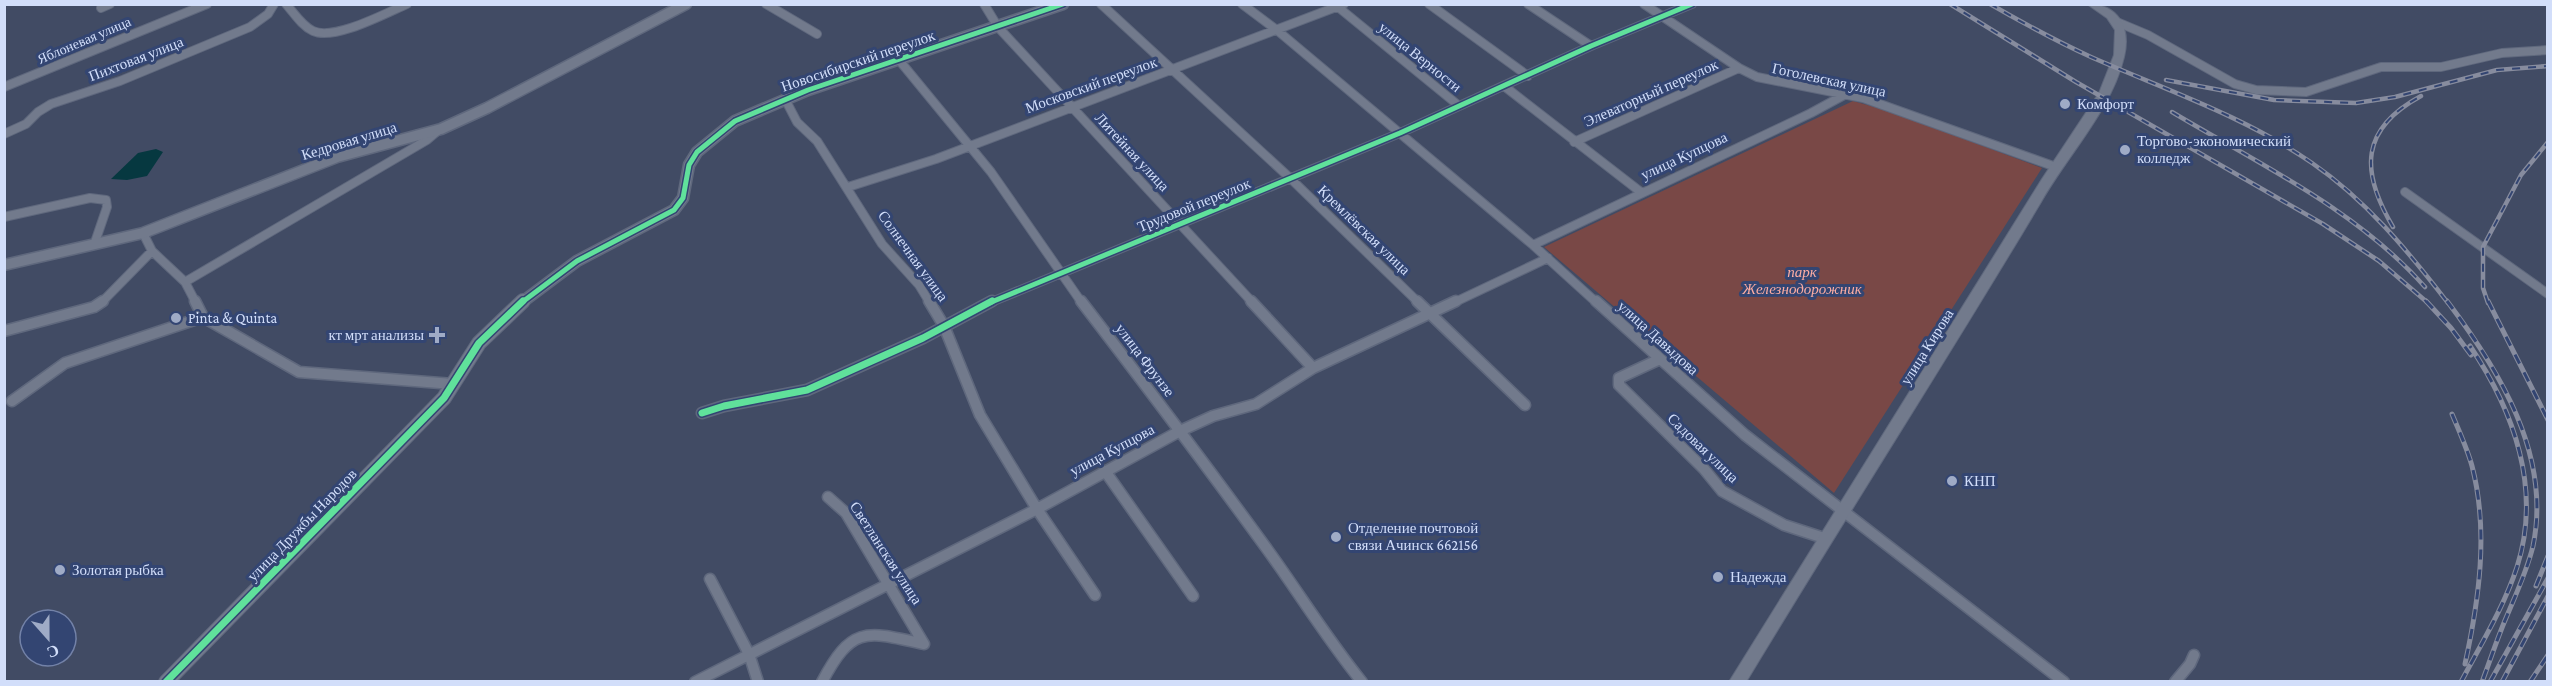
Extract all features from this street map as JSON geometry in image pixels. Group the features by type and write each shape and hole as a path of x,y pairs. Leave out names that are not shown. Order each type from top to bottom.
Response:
{"main road":[{"path":"2092,4 2117,22"},
{"name":"улица Кирова","path":"1737,681 1824,538 1844,511 1945,350 2056,166 2104,96 2121,36 2117,22"}],"street":[{"path":"101,8 110,4"},
{"name":"Яблоневая улица","path":"4,87 207,4"},
{"name":"Пихтовая улица","path":"4,134 26,124 38,112 51,104 120,81 250,27 268,14 274,4"},
{"path":"286,4 313,32 322,33 361,23 407,4"},
{"name":"Кедровая улица","path":"4,265 143,233 337,157 441,129 487,108 686,4"},
{"path":"766,4 817,34"},
{"name":"Литейная улица","path":"984,4 998,27 1313,369"},
{"name":"Новосибирский переулок","path":"453,384 479,343 523,301 577,261 674,210 683,198 687,172 692,159 715,135 743,116 785,99 1063,4"},
{"name":"Кремлёвская улица","path":"1101,4 1291,179 1525,405"},
{"name":"улица Давыдова","path":"1242,4 1278,31 1533,245 1745,435 2064,681"},
{"path":"1429,4 1528,76"},
{"path":"1528,4 1591,46"},
{"name":"Гоголевская улица","path":"1644,4 1739,68 1764,79 1846,94 1903,111 2056,166"},
{"name":"Трудовой переулок","path":"702,413 724,406 799,393 944,327 984,305 1400,133 1591,46 1692,4"},
{"name":"Московский переулок","path":"848,187 932,161 1341,6"},
{"name":"улица Верности","path":"1341,6 1458,105"},
{"path":"2117,22 2148,35 2235,84 2256,90 2306,92 2381,67 2428,69 2502,53 2547,50"},
{"name":"улица Фрунзе","path":"899,60 967,146 991,172 1060,273 1290,580 1332,645 1362,681"},
{"name":"Элеваторный переулок","path":"1574,142 1739,68"},
{"path":"1504,86 1642,193"},
{"name":"улица Купцова","path":"1533,245 1846,94"},
{"name":"Солнечная улица","path":"785,99 797,122 813,136 848,187 882,244 919,285 944,327 980,415 1037,509 1095,595"},
{"path":"185,282 428,140 441,129"},
{"path":"2405,192 2547,294"},
{"path":"4,217 90,198 103,198 106,200 107,207 94,245"},
{"path":"143,233 152,251 185,282 203,317 298,372 453,384"},
{"path":"4,331 85,311 101,303 152,251"},
{"name":"улица Купцова","path":"695,681 1037,509 1180,431 1204,420 1256,404 1313,369 1548,258"},
{"path":"12,401 65,363 203,317"},
{"name":"Садовая улица","path":"1660,359 1619,378 1618,385 1722,491 1784,525 1824,538"},
{"name":"улица Дружбы Народов","path":"166,681 444,398 453,384"},
{"path":"1105,471 1194,596"},
{"name":"Светланская улица","path":"822,681 848,642 866,635 924,644 846,513 828,497"},
{"path":"710,579 749,654 758,681"},
{"path":"2175,681 2194,656"}],"green space":[{"name":"парк Железнодорожник","path":"1853,101 1889,111 2042,168 1834,493 1544,247"}],"shaded area":[{"path":"156,149 163,152 147,176 127,180 111,179 138,153"}],"railway":[{"path":"1950,4 2076,82 2323,224 2379,261 2427,302"},
{"path":"1990,4 2078,51 2204,105 2286,146 2332,178 2368,210 2417,264 2448,303"},
{"path":"2166,80 2274,100 2356,103 2395,97 2497,70 2548,66"},
{"path":"2393,227 2375,188 2371,170 2372,153 2377,137 2386,123 2401,109 2421,96"},
{"path":"2172,112 2306,190 2338,212 2369,234 2425,287"},
{"path":"2488,303 2483,288 2483,247 2521,175 2548,142"},
{"path":"2447,301 2485,356 2517,415 2528,447 2535,479 2537,512 2533,546 2482,682"},
{"path":"2488,301 2548,420"},
{"path":"2427,302 2451,328 2471,355"},
{"path":"2461,682 2512,582 2524,538 2526,509 2525,480 2511,424 2486,371 2470,346"},
{"path":"2452,414 2472,466 2480,515 2478,590 2465,664"},
{"path":"2536,586 2548,556"},
{"path":"2490,682 2548,578"},
{"path":"2502,682 2548,596"},
{"path":"2530,682 2548,655"}],"cycle path":[{"path":"166,682 444,398 479,343 523,301 577,261 674,210 683,198 689,165 697,152 735,121 808,90 1063,4"},
{"path":"702,413 724,406 807,390 923,338 992,301 1400,133 1591,46 1692,4"}],"place":[{"name":"Комфорт","path":"2065,104"},
{"name":"Торгово-экономический колледж","path":"2125,150"},
{"name":"Pinta & Quinta","path":"176,318"},
{"name":"кт мрт анализы","path":"437,335"},
{"name":"КНП","path":"1952,481"},
{"name":"Отделение почтовой связи Ачинск 662156","path":"1336,537"},
{"name":"Золотая рыбка","path":"60,570"},
{"name":"Надежда","path":"1718,577"}]}
